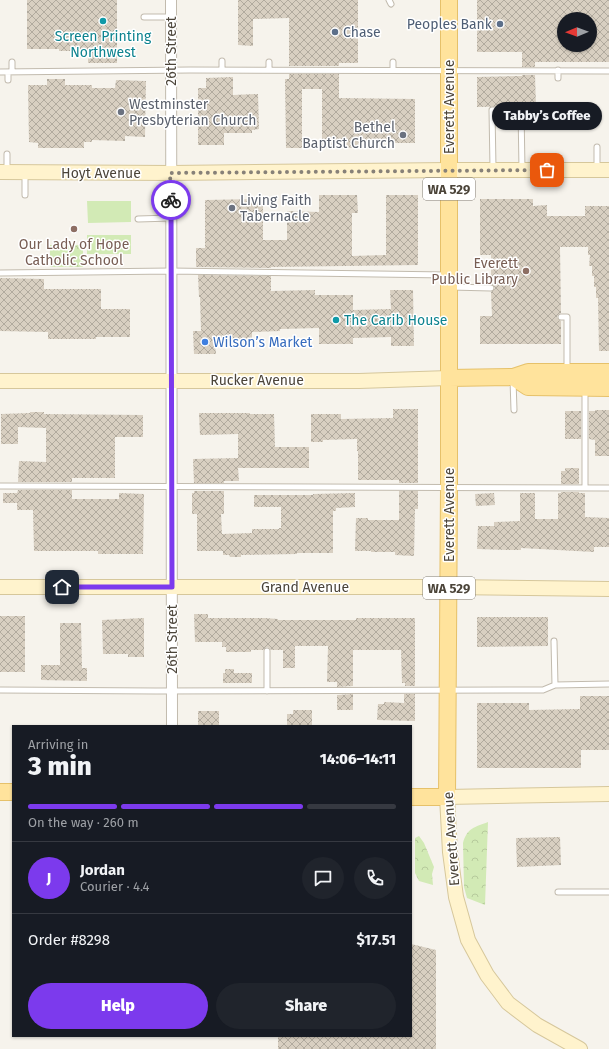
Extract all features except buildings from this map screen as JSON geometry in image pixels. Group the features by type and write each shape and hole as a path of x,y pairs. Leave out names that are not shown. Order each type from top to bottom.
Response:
{"main road":[{"name":"Everett Avenue","path":"447,797 449,587 449,0"},
{"name":"Rucker Avenue","path":"449,378 513,377 528,372 609,372"},
{"path":"513,377 528,387 609,388"},
{"path":"0,792 12,792"},
{"path":"412,797 447,797"}],"street":[{"name":"26th Street","path":"171,0 170,173 172,725"},
{"name":"Hoyt Avenue","path":"4,172 170,173 603,170"},
{"name":"Rucker Avenue","path":"0,381 359,381 449,378"},
{"name":"Grand Avenue","path":"0,587 449,587 609,589"},
{"path":"447,797 609,794"},
{"name":"Everett Avenue","path":"447,797 450,852 456,898 468,940 487,975 508,1003 537,1025 580,1049"}],"lane":[{"path":"144,17 171,17"},
{"path":"8,80 12,62"},
{"path":"222,62 222,70"},
{"path":"269,62 269,70"},
{"path":"393,62 393,70"},
{"path":"0,72 171,70 609,71"},
{"path":"558,70 558,78"},
{"path":"493,170 492,110 521,110 522,170"},
{"path":"597,147 603,170"},
{"path":"4,172 7,154"},
{"path":"24,195 25,172"},
{"path":"138,219 171,218"},
{"path":"0,272 171,271 449,281 491,288"},
{"path":"561,317 567,317 567,372"},
{"path":"513,377 514,410"},
{"path":"585,388 585,488"},
{"path":"0,486 609,488"},
{"path":"554,641 555,684"},
{"path":"267,651 267,691"},
{"path":"0,690 543,690 555,684 609,684"},
{"path":"558,892 609,892"}],"green space":[{"path":"87,201 131,201 131,222 88,223"},
{"path":"87,235 131,235 131,254 87,254"},
{"path":"50,245 83,245 83,267 50,267"},
{"path":"488,822 485,905 467,898 464,887 463,843 469,831"},
{"path":"419,836 424,843 434,867 432,874 433,885 419,881 415,873 415,838"}],"way so far":[{"path":"171,200 170,173 547,170"}],"place":[{"name":"Screen Printing Northwest","path":"103,21"},
{"name":"Peoples Bank","path":"500,24"},
{"name":"Chase","path":"335,32"},
{"name":"Westminster Presbyterian Church","path":"121,112"},
{"name":"Bethel Baptist Church","path":"403,135"},
{"name":"Tabby’s Coffee","path":"547,170"},
{"name":"Living Faith Tabernacle","path":"232,208"},
{"name":"Our Lady of Hope Catholic School","path":"74,229"},
{"name":"Everett Public Library","path":"526,271"},
{"name":"The Carib House","path":"336,320"},
{"name":"Wilson’s Market","path":"205,342"}],"route":[{"path":"62,587 172,587 171,200"}]}
